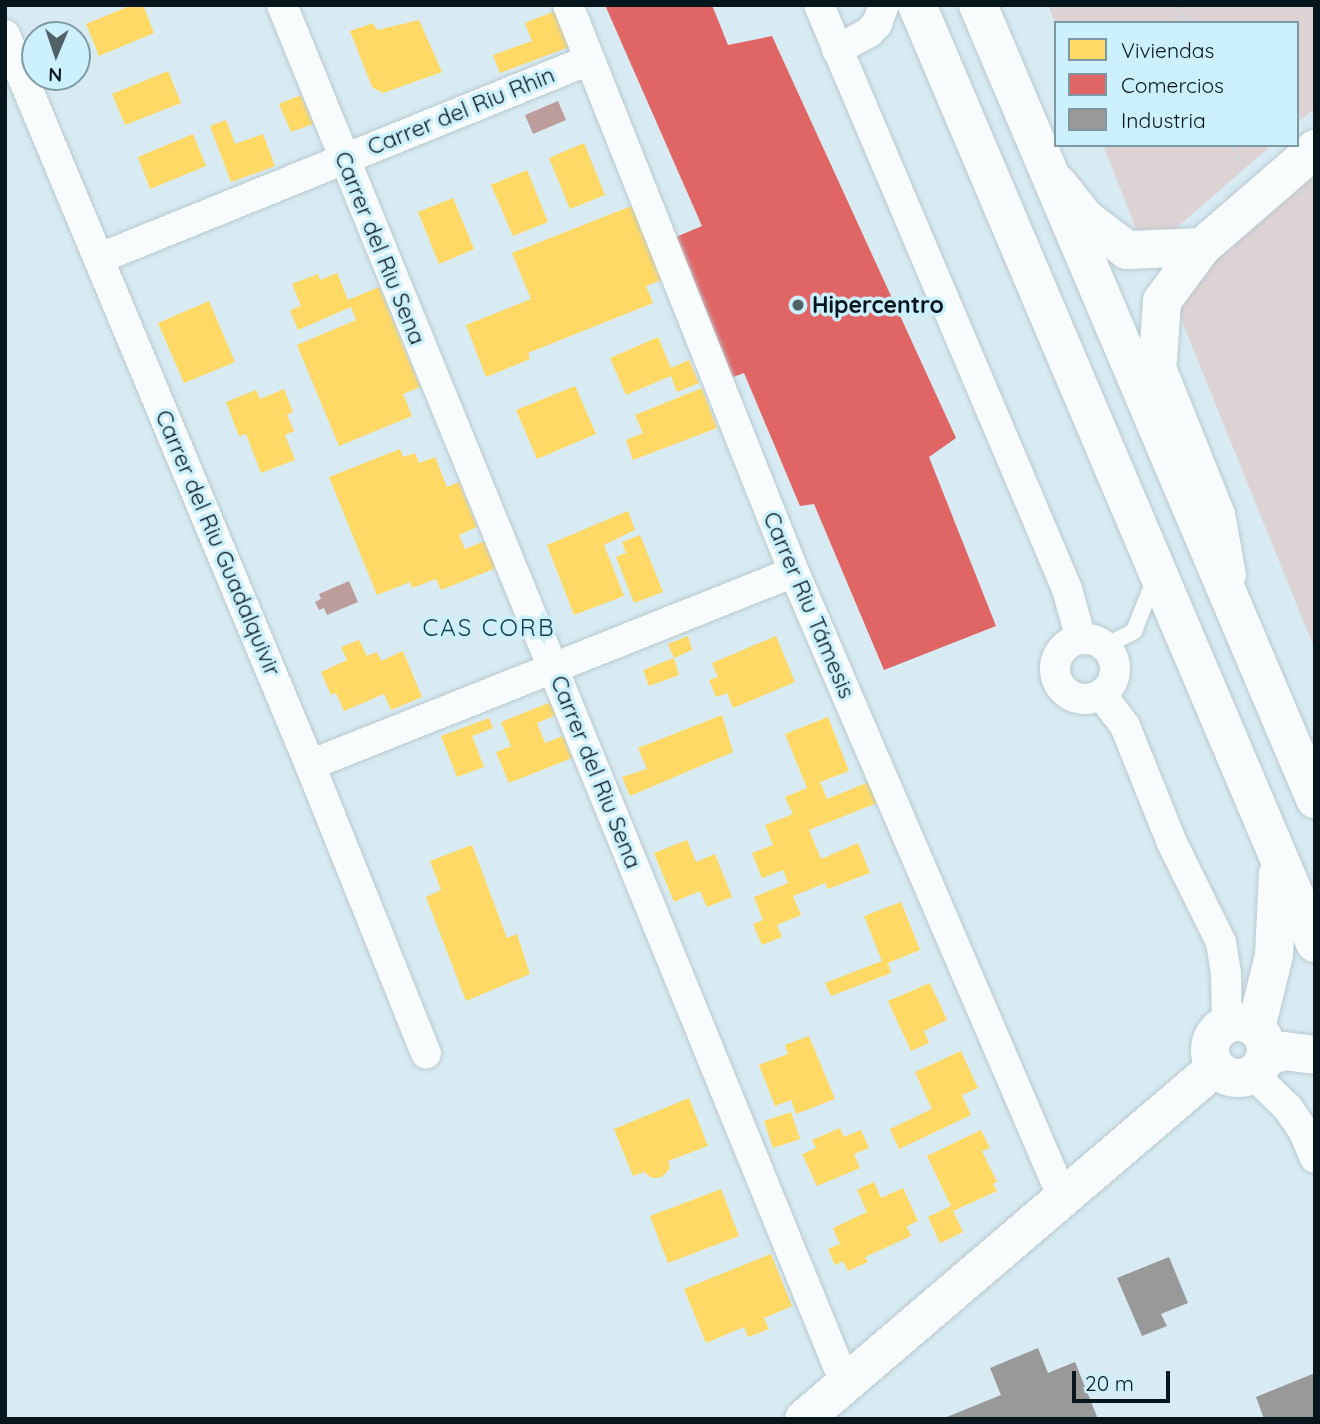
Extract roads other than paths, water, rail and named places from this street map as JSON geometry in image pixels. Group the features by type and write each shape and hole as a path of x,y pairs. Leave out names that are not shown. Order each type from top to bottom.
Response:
{"main road":[{"path":"917,5 1315,943"},
{"path":"978,5 1315,799"},
{"path":"1158,360 1162,301 1202,247 1315,149"},
{"path":"1049,173 1085,218 1127,250 1202,247"},
{"path":"1250,1046 1274,955 1279,858"},
{"path":"804,1419 1216,1067 1209,1051 1214,1035 1250,1046 1315,1055"}],"street":[{"name":"Carrer del Riu Sena","path":"282,5 845,1383"},
{"name":"Carrer Riu Támesis","path":"568,5 794,572 1063,1198"},
{"path":"818,5 1067,589 1093,642 1112,654 1115,674 1113,683 1101,694 1087,699 1077,698 1060,686 1055,667 1063,649 1093,642"},
{"path":"837,50 869,32 877,24 884,5"},
{"name":"Carrer del Riu Guadalquivir","path":"5,35 310,765 426,1054"},
{"name":"Carrer del Riu Rhin","path":"100,258 589,60"},
{"path":"1158,360 1220,514 1240,624"},
{"path":"310,765 794,572"},
{"path":"1101,694 1125,726 1172,843 1221,943 1226,973 1250,1046 1303,1130 1315,1158"}],"lane":[{"path":"1093,642 1134,631 1157,568"}],"place":[{"name":"Hipercentro","path":"798,305"}],"district":[{"name":"CAS CORB","path":"489,628"}]}
